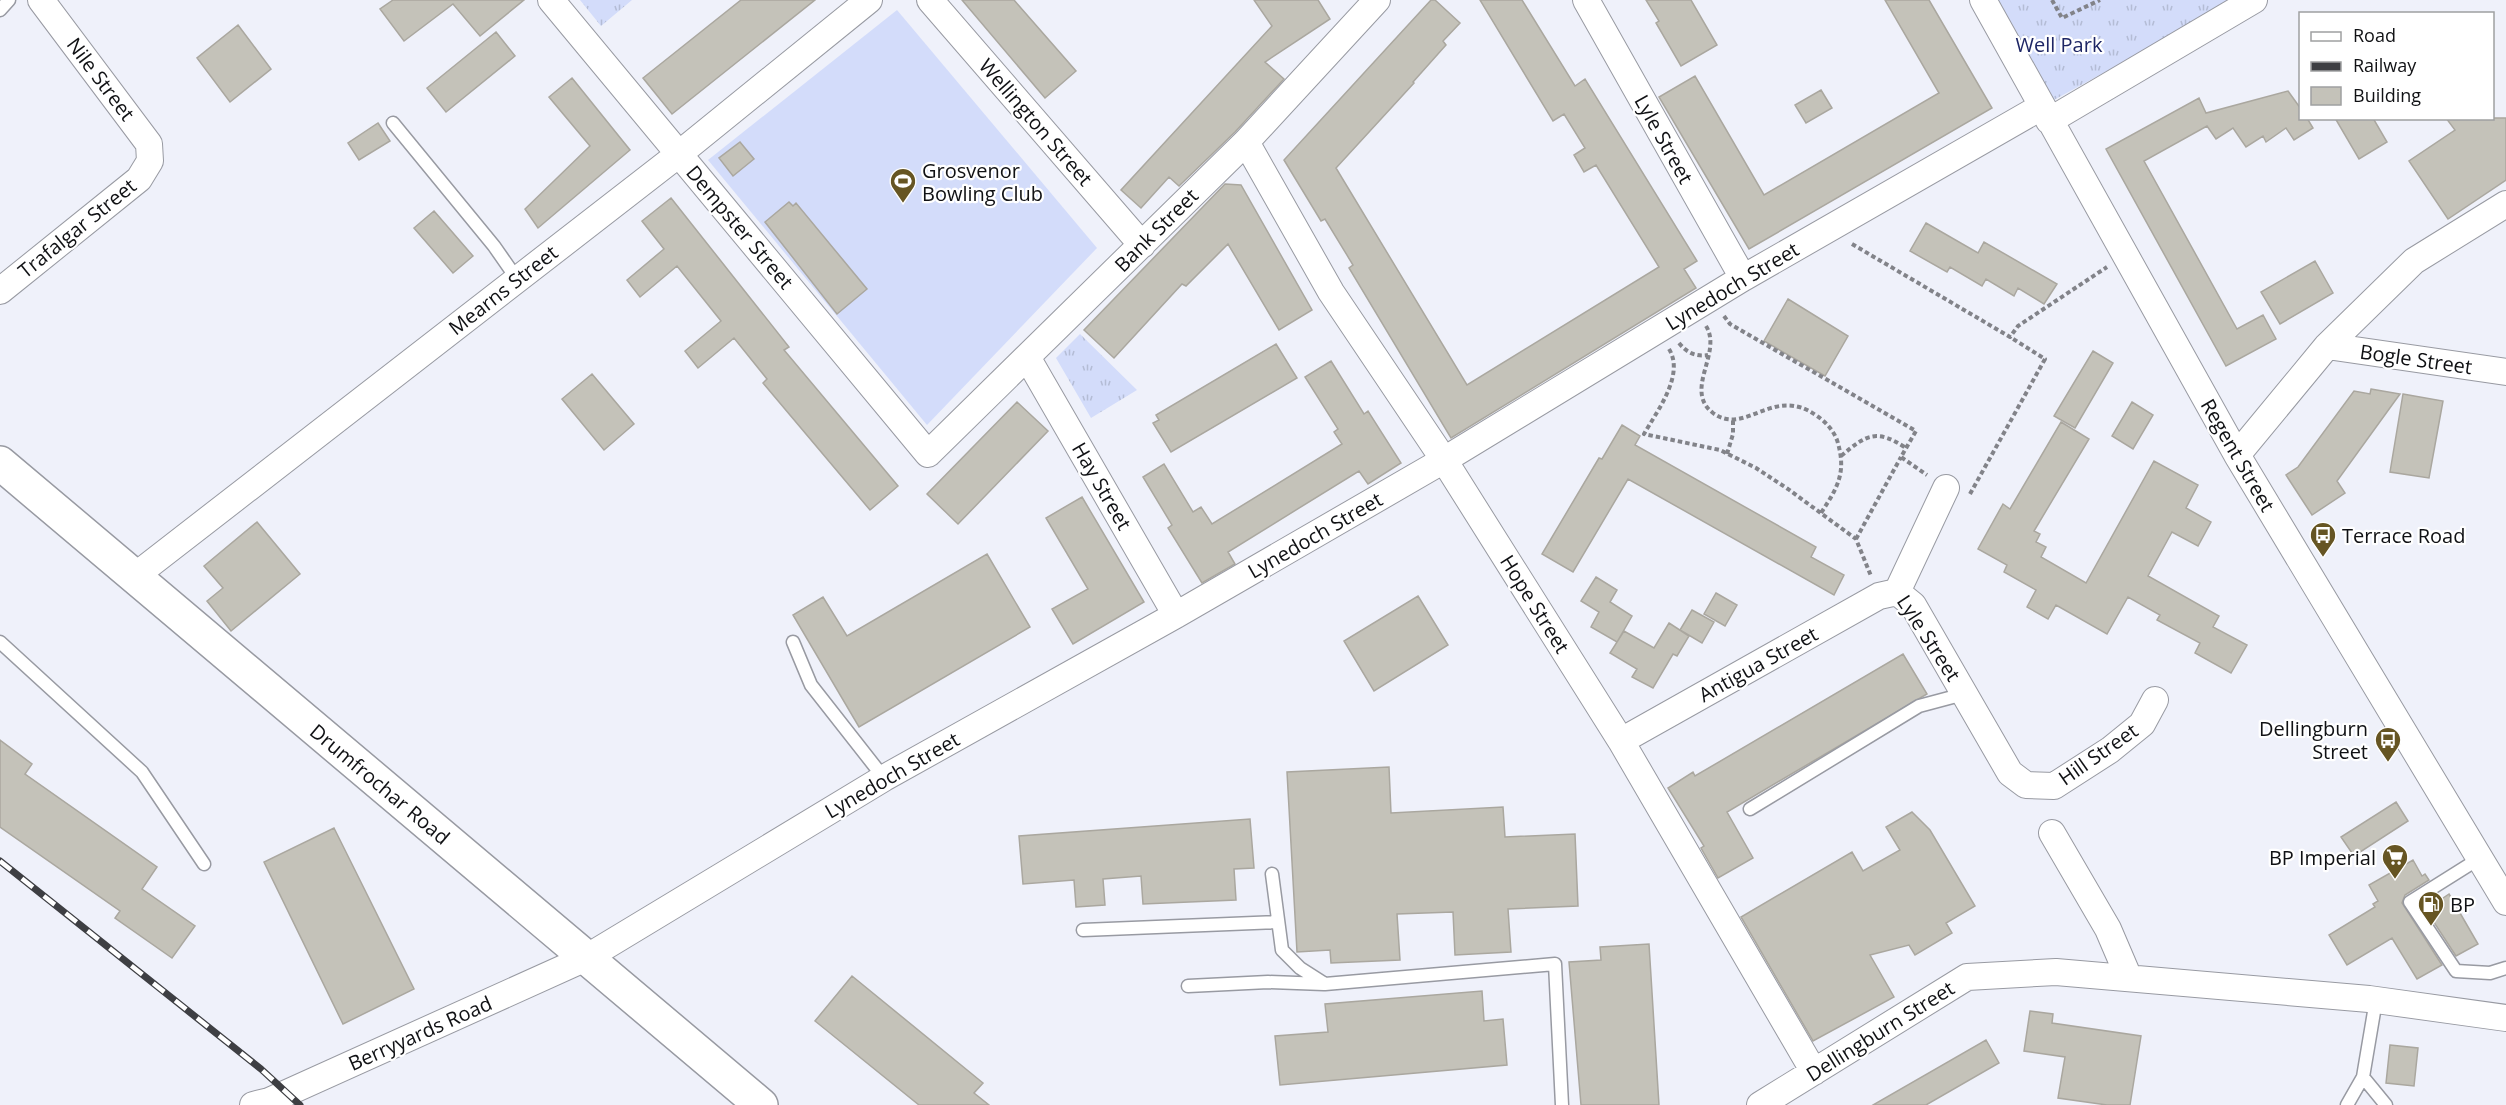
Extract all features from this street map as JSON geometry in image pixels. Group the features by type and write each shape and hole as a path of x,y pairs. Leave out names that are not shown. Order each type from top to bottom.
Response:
{"main road":[{"name":"Drumfrochar Road","path":"0,463 761,1105"}],"street":[{"name":"Nile Street","path":"41,0 150,144 150,161"},
{"name":"Dempster Street","path":"551,0 928,454"},
{"name":"Mearns Street","path":"135,576 679,154 869,0"},
{"name":"Wellington Street","path":"930,0 1142,244"},
{"name":"Lyle Street","path":"1586,0 1743,278"},
{"name":"Regent Street","path":"1983,0 2237,455 2506,902"},
{"name":"Lynedoch Street","path":"586,958 884,778 1176,615 1444,460 1743,278 2254,0"},
{"name":"Bank Street","path":"928,454 1246,142 1368,4"},
{"name":"Hope Street","path":"1246,142 1330,292 1444,460 1622,741 1814,1072"},
{"name":"Trafalgar Street","path":"0,291 139,179 150,161"},
{"path":"2237,455 2326,346 2414,261 2506,204"},
{"name":"Bogle Street","path":"2326,346 2506,372"},
{"name":"Hay Street","path":"1027,357 1176,615"},
{"name":"Lyle Street","path":"1946,488 1888,594 1913,605 2010,773 2026,785"},
{"name":"Antigua Street","path":"1622,741 1888,594"},
{"name":"Hill Street","path":"2026,785 2054,786 2110,750 2142,724 2155,700"},
{"path":"2052,833 2108,929 2129,978"},
{"name":"Berryyards Road","path":"253,1105 269,1101 586,958"},
{"name":"Dellingburn Street","path":"1760,1105 1967,977 2056,972 2376,1000 2506,1018"}],"lane":[{"path":"0,10 9,0"},
{"path":"393,123 494,246 517,279"},
{"path":"0,642 142,772 204,864"},
{"path":"793,642 811,685 884,778"},
{"path":"1750,809 1919,706 1965,693"},
{"path":"2480,858 2410,902 2456,971 2490,973 2506,968"},
{"path":"1272,874 1282,950 1300,968 1325,984"},
{"path":"1083,930 1278,922"},
{"path":"1188,986 1268,982 1325,984 1555,964 1562,1105"},
{"path":"2347,1105 2363,1077 2376,1000"},
{"path":"2363,1077 2386,1105"}],"path":[{"path":"2052,0 2062,18 2100,0"},
{"path":"1828,230 2045,359 1966,501 1901,457"},
{"path":"2010,337 2018,326 2125,255"},
{"path":"1702,304 1711,341 1701,386 1702,398 1714,413 1733,420 1744,420 1764,409 1779,405 1800,407 1827,424 1835,435 1841,476 1821,513"},
{"path":"1702,304 1730,324 1916,431 1856,539"},
{"path":"1662,329 1684,349 1700,356 1708,356"},
{"path":"1662,329 1674,356 1673,372 1671,383 1644,434 1720,450 1756,468 1856,539 1888,594"},
{"path":"1726,454 1733,434 1733,420"},
{"path":"1840,457 1858,440 1867,437 1888,439 1906,448"}],"green space":[{"path":"580,0 632,0 601,26"},
{"name":"Well Park","path":"1982,0 2237,0 2041,107"},
{"name":"Grosvenor Bowling Club","path":"897,10 1097,248 927,425 708,160"},
{"path":"1080,334 1137,390 1091,418 1056,358"}],"building":[{"path":"393,0 524,0 480,36 453,4 404,41 380,9"},
{"path":"741,0 815,0 672,114 643,78"},
{"path":"962,0 1014,0 1076,71 1045,98"},
{"path":"1254,0 1318,0 1330,19 1265,62 1284,79 1235,132 1179,186 1169,177 1141,208 1121,190 1272,26"},
{"path":"1431,0 1435,0 1460,23 1443,41 1446,45 1414,83 1336,168 1467,385 1659,267 1596,165 1584,172 1574,155 1585,148 1564,114 1553,121 1480,0 1522,0 1575,86 1585,79 1697,261 1684,269 1696,288 1451,438 1349,268 1353,265 1325,219 1321,221 1284,160"},
{"path":"1646,0 1691,0 1717,45 1681,66 1656,23 1659,21"},
{"path":"1885,0 1929,0 1992,108 1749,249 1659,97 1695,76 1764,195 1939,93"},
{"path":"238,25 271,69 230,102 197,58"},
{"path":"496,32 515,56 446,112 427,88"},
{"path":"572,78 630,150 538,228 525,209 590,146 549,97"},
{"path":"1821,90 1832,108 1806,123 1795,105"},
{"path":"2288,91 2299,106 2299,120 2308,120 2313,128 2294,140 2286,128 2266,142 2263,136 2246,147 2233,128 2216,139 2207,126 2144,161 2237,329 2263,315 2276,339 2226,366 2106,149 2199,98 2206,113"},
{"path":"2506,118 2506,180 2448,219 2409,161 2455,130 2448,120"},
{"path":"2336,120 2374,120 2387,142 2359,159"},
{"path":"378,123 390,141 359,160 348,143"},
{"path":"740,142 754,159 733,176 719,158"},
{"path":"1225,184 1241,185 1312,310 1279,330 1228,244 1186,286 1182,284 1114,358 1084,330"},
{"path":"671,198 789,347 784,350 898,486 870,510 763,383 767,379 734,338 698,368 685,351 721,321 677,266 640,297 627,280 664,249 642,221"},
{"path":"789,202 793,206 796,203 867,289 837,314 765,222"},
{"path":"434,211 473,256 453,273 414,228"},
{"path":"1926,223 1978,253 1984,242 2057,284 2044,304 2018,288 2014,296 1986,279 1982,286 1950,267 1947,272 1910,251"},
{"path":"2315,261 2333,293 2280,324 2261,292"},
{"path":"1788,299 1848,336 1825,376 1764,341"},
{"path":"1276,344 1297,378 1171,452 1153,423 1159,420 1156,415"},
{"path":"2093,351 2113,363 2075,428 2054,416"},
{"path":"1331,361 1364,414 1368,411 1401,463 1368,484 1359,471 1228,552 1235,564 1202,583 1168,528 1172,525 1143,477 1164,464 1193,512 1201,507 1212,524 1342,444 1334,432 1338,429 1305,377"},
{"path":"592,374 634,424 604,450 562,399"},
{"path":"2371,389 2400,394 2337,481 2345,493 2312,515 2286,475 2298,467 2354,391 2370,394"},
{"path":"2403,394 2443,401 2429,478 2390,472"},
{"path":"1017,402 1048,431 958,524 927,494"},
{"path":"2132,402 2153,415 2133,449 2112,436"},
{"path":"2061,422 2089,439 2034,531 2040,534 2036,542 2046,547 2041,557 2086,583 2154,461 2198,485 2186,508 2211,522 2198,546 2172,532 2148,576 2219,616 2213,627 2247,645 2231,673 2195,653 2200,643 2157,620 2160,615 2128,597 2107,634 2056,605 2048,619 2027,607 2036,590 2004,572 2007,565 1978,549 2003,504 2010,509"},
{"path":"1622,425 1640,436 1635,445 1816,547 1811,557 1844,575 1834,595 1628,479 1573,572 1542,554 1599,458 1602,459"},
{"path":"1082,497 1144,602 1073,644 1052,609 1088,589 1046,518"},
{"path":"257,522 300,574 231,631 207,601 223,588 204,566"},
{"path":"987,554 1030,627 859,727 793,615 823,597 847,636"},
{"path":"1596,577 1617,590 1610,602 1632,616 1617,642 1591,627 1599,612 1581,601"},
{"path":"1716,593 1737,605 1725,626 1704,614"},
{"path":"1418,596 1448,645 1374,691 1344,641"},
{"path":"1692,610 1714,622 1702,643 1680,630"},
{"path":"1669,623 1689,636 1677,656 1673,654 1653,688 1632,677 1637,669 1610,653 1624,631 1654,648"},
{"path":"1903,654 1927,694 1727,812 1753,858 1718,878 1701,848 1704,846 1668,788 1693,772 1695,776"},
{"path":"0,740 32,764 25,774 157,867 142,889 195,926 172,958 115,918 120,911 0,827"},
{"path":"1389,767 1391,813 1503,807 1505,837 1575,834 1578,906 1508,909 1511,952 1455,955 1453,912 1397,914 1400,960 1331,963 1330,950 1297,952 1287,772"},
{"path":"2396,802 2408,821 2354,856 2341,837"},
{"path":"1912,812 1930,830 1975,906 1946,923 1952,933 1915,955 1909,945 1870,955 1894,997 1813,1041 1741,917 1852,852 1863,871 1900,850 1886,827"},
{"path":"1250,819 1254,868 1234,869 1236,900 1143,904 1141,876 1103,879 1105,905 1076,907 1074,880 1023,884 1019,836"},
{"path":"334,828 414,989 343,1024 264,862"},
{"path":"2413,860 2422,876 2425,874 2429,880 2405,895 2402,903 2442,965 2417,979 2392,938 2347,965 2329,935 2375,907 2373,904 2378,901 2369,885"},
{"path":"2449,894 2478,944 2456,956 2422,904 2437,895 2440,900"},
{"path":"1649,944 1659,1105 1581,1105 1569,962 1601,960 1600,947"},
{"path":"852,976 983,1083 974,1093 989,1105 919,1105 815,1021"},
{"path":"1482,991 1484,1021 1503,1019 1507,1065 1280,1085 1275,1036 1328,1032 1325,1004"},
{"path":"2030,1011 2053,1014 2052,1023 2141,1036 2130,1105 2107,1105 2058,1098 2065,1057 2024,1051"},
{"path":"1986,1040 1999,1063 1926,1105 1873,1105"},
{"path":"2390,1045 2418,1048 2414,1086 2386,1083"}],"railway":[{"path":"0,861 261,1069 300,1105"}],"place":[{"name":"Grosvenor Bowling Club","path":"903,204"},
{"name":"Terrace Road","path":"2323,558"},
{"name":"Dellingburn Street","path":"2388,763"},
{"name":"BP Imperial","path":"2395,880"},
{"name":"BP","path":"2431,927"}]}
